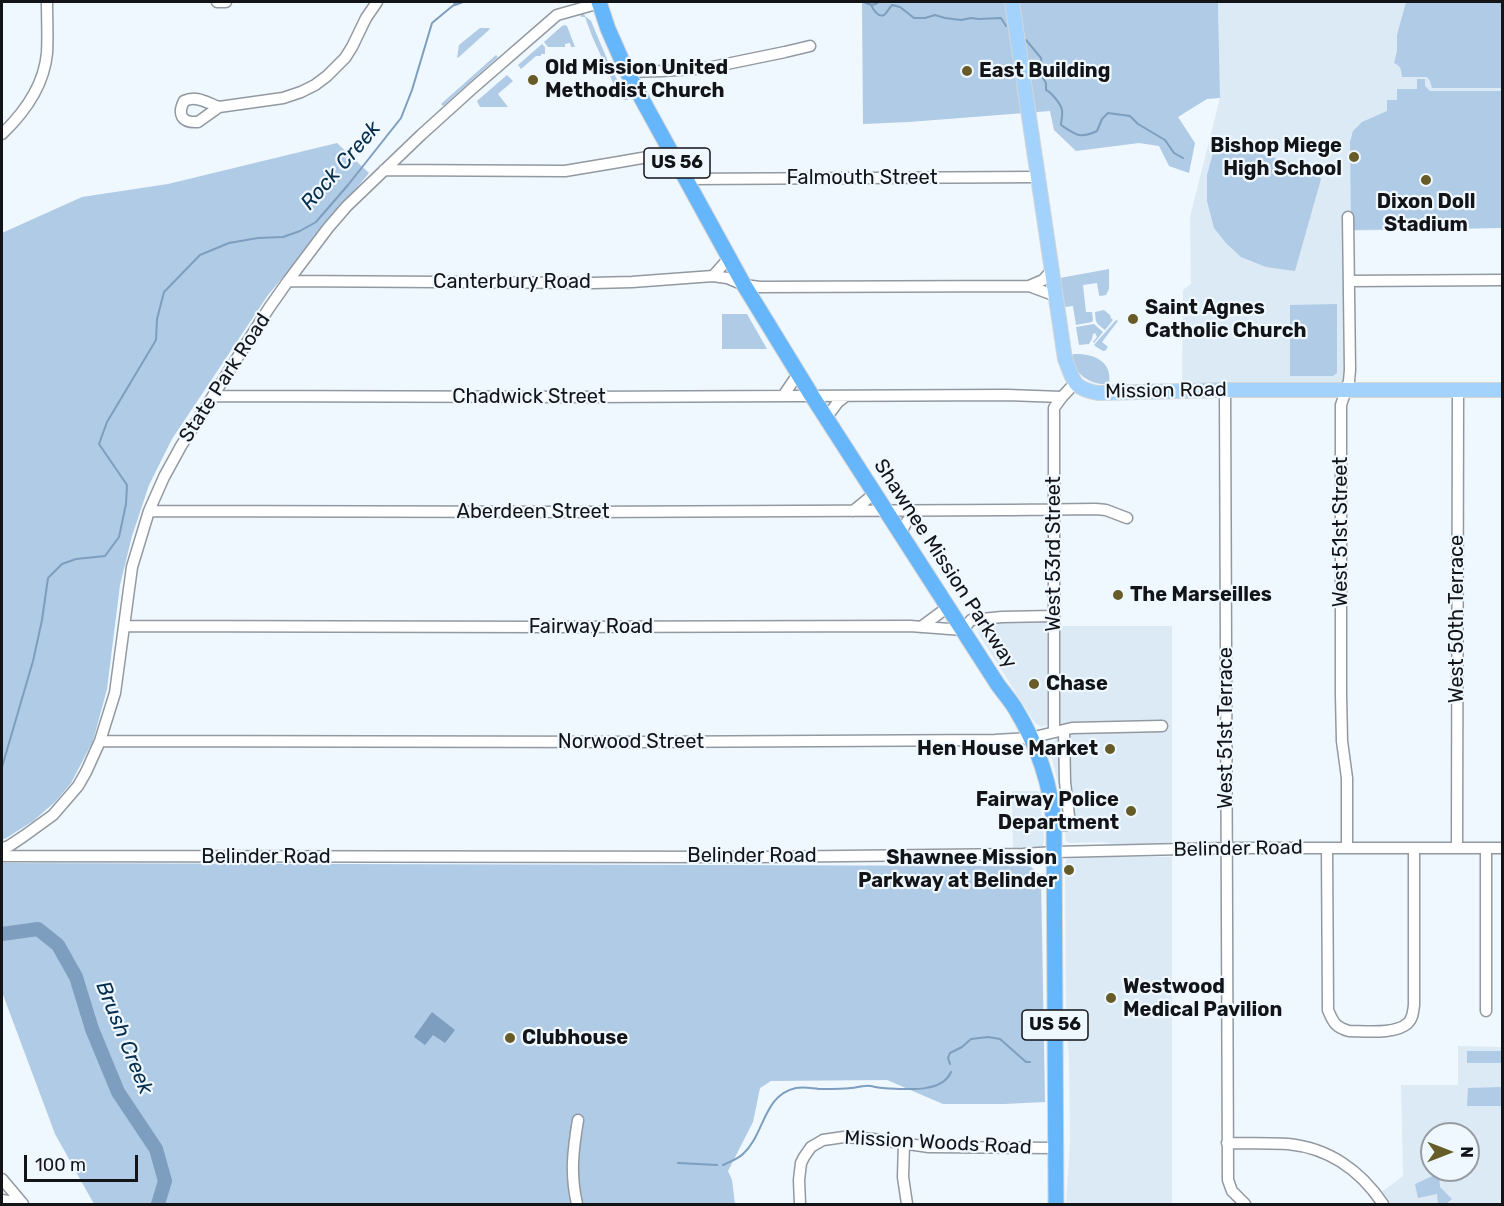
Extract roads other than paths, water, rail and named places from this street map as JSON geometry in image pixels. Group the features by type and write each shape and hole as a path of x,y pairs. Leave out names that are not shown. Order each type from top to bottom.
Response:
{"highway":[{"name":"Shawnee Mission Parkway","path":"600,2 608,29 627,72 744,285 826,418 1015,708 1045,772 1053,806 1055,852 1056,1204"}],"main road":[{"path":"1012,2 1065,359 1075,383"},
{"name":"Mission Road","path":"1075,383 1084,390 1098,393 1225,390 1503,390"}],"street":[{"path":"2,134 25,109 42,75 46,54 47,2"},
{"path":"217,2 226,2"},
{"path":"365,2 366,18"},
{"path":"219,107 283,98 298,94 315,85 345,58 377,2"},
{"name":"State Park Road","path":"2,848 9,846 45,822 65,802 86,772 100,741 115,693 132,567 149,512 173,459 288,281 347,206 462,97 557,15 600,2"},
{"path":"627,72 707,68 810,46"},
{"path":"384,170 565,171 671,153"},
{"name":"Falmouth Street","path":"685,179 1039,177"},
{"name":"West 51st Street","path":"1347,848 1347,778 1342,741 1341,695 1341,405 1350,370 1348,217"},
{"path":"713,276 729,258"},
{"path":"1029,286 1043,280 1052,270"},
{"name":"Canterbury Road","path":"288,281 592,283 713,276 727,278 744,285"},
{"path":"1349,281 1503,280"},
{"path":"744,285 1029,286 1056,296"},
{"path":"783,396 798,374"},
{"name":"West 53rd Street","path":"1054,825 1066,825 1069,816 1059,731 1054,637 1054,408 1075,383"},
{"name":"West 51st Terrace","path":"1225,390 1227,1143 1228,1180 1232,1191 1245,1204"},
{"name":"West 50th Terrace","path":"1457,848 1458,390"},
{"name":"Chadwick Street","path":"213,396 1007,395 1062,397"},
{"path":"826,418 838,402 846,396"},
{"path":"853,511 875,493"},
{"name":"Aberdeen Street","path":"149,512 1096,509 1106,510 1127,518"},
{"path":"901,534 906,521 918,511"},
{"path":"921,627 948,607"},
{"name":"Fairway Road","path":"124,626 921,627 963,630 971,620 1054,616"},
{"name":"Norwood Street","path":"100,741 995,740 1030,738 1076,728 1162,726"},
{"name":"Belinder Road","path":"2,856 757,857 1014,855 1227,848 1503,848"},
{"path":"1327,848 1328,1010 1333,1022 1341,1029 1369,1031 1398,1030 1409,1023 1413,1015 1414,848"},
{"path":"1486,848 1486,1011"},
{"path":"577,1204 572,1173 578,1120"},
{"name":"Mission Woods Road","path":"800,1204 801,1163 811,1147 823,1140 844,1137 929,1147 1056,1148"},
{"path":"904,1143 903,1177 907,1204"},
{"path":"1227,1143 1289,1144 1322,1152 1353,1170 1370,1186 1383,1204"},
{"path":"2,1179 22,1204"},
{"path":"2,1200 22,1204"}],"waterway":[{"name":"Rock Creek","path":"2,767 33,661 48,578 62,564 76,559 105,556 119,537 126,504 127,485 99,444 107,422 156,340 157,319 164,292 200,255 229,243 283,237 316,222 401,118 432,23 455,2"},
{"path":"455,5 463,2"},
{"path":"864,2 872,5 879,2"},
{"path":"871,5 876,13 882,16 892,5 900,7 914,18 935,15 961,20 1001,18 1006,26"},
{"path":"1026,40 1041,58 1046,90 1056,98 1062,110 1061,125 1074,133 1086,135 1097,131 1102,119 1108,113 1130,116 1138,124 1165,140 1174,153 1183,158"},
{"name":"Brush Creek","path":"2,934 38,929 58,945 76,977 92,1029 118,1092 156,1149 165,1181 158,1204"},
{"path":"950,1064 948,1058 950,1053 971,1039 988,1037 1000,1039 1026,1062 1030,1062"},
{"path":"723,1165 741,1156 750,1146 771,1107 785,1092 803,1087 837,1089 867,1086 921,1089 939,1084 951,1072"},
{"path":"678,1163 717,1165"}],"place":[{"name":"East Building","path":"967,71"},
{"name":"Old Mission United Methodist Church","path":"533,80"},
{"name":"Bishop Miege High School","path":"1354,157"},
{"name":"Dixon Doll Stadium","path":"1426,180"},
{"name":"Saint Agnes Catholic Church","path":"1133,319"},
{"name":"The Marseilles","path":"1118,595"},
{"name":"Chase","path":"1034,684"},
{"name":"Hen House Market","path":"1110,749"},
{"name":"Fairway Police Department","path":"1131,811"},
{"name":"Shawnee Mission Parkway at Belinder","path":"1069,870"},
{"name":"Westwood Medical Pavilion","path":"1111,998"},
{"name":"Clubhouse","path":"510,1038"}]}
